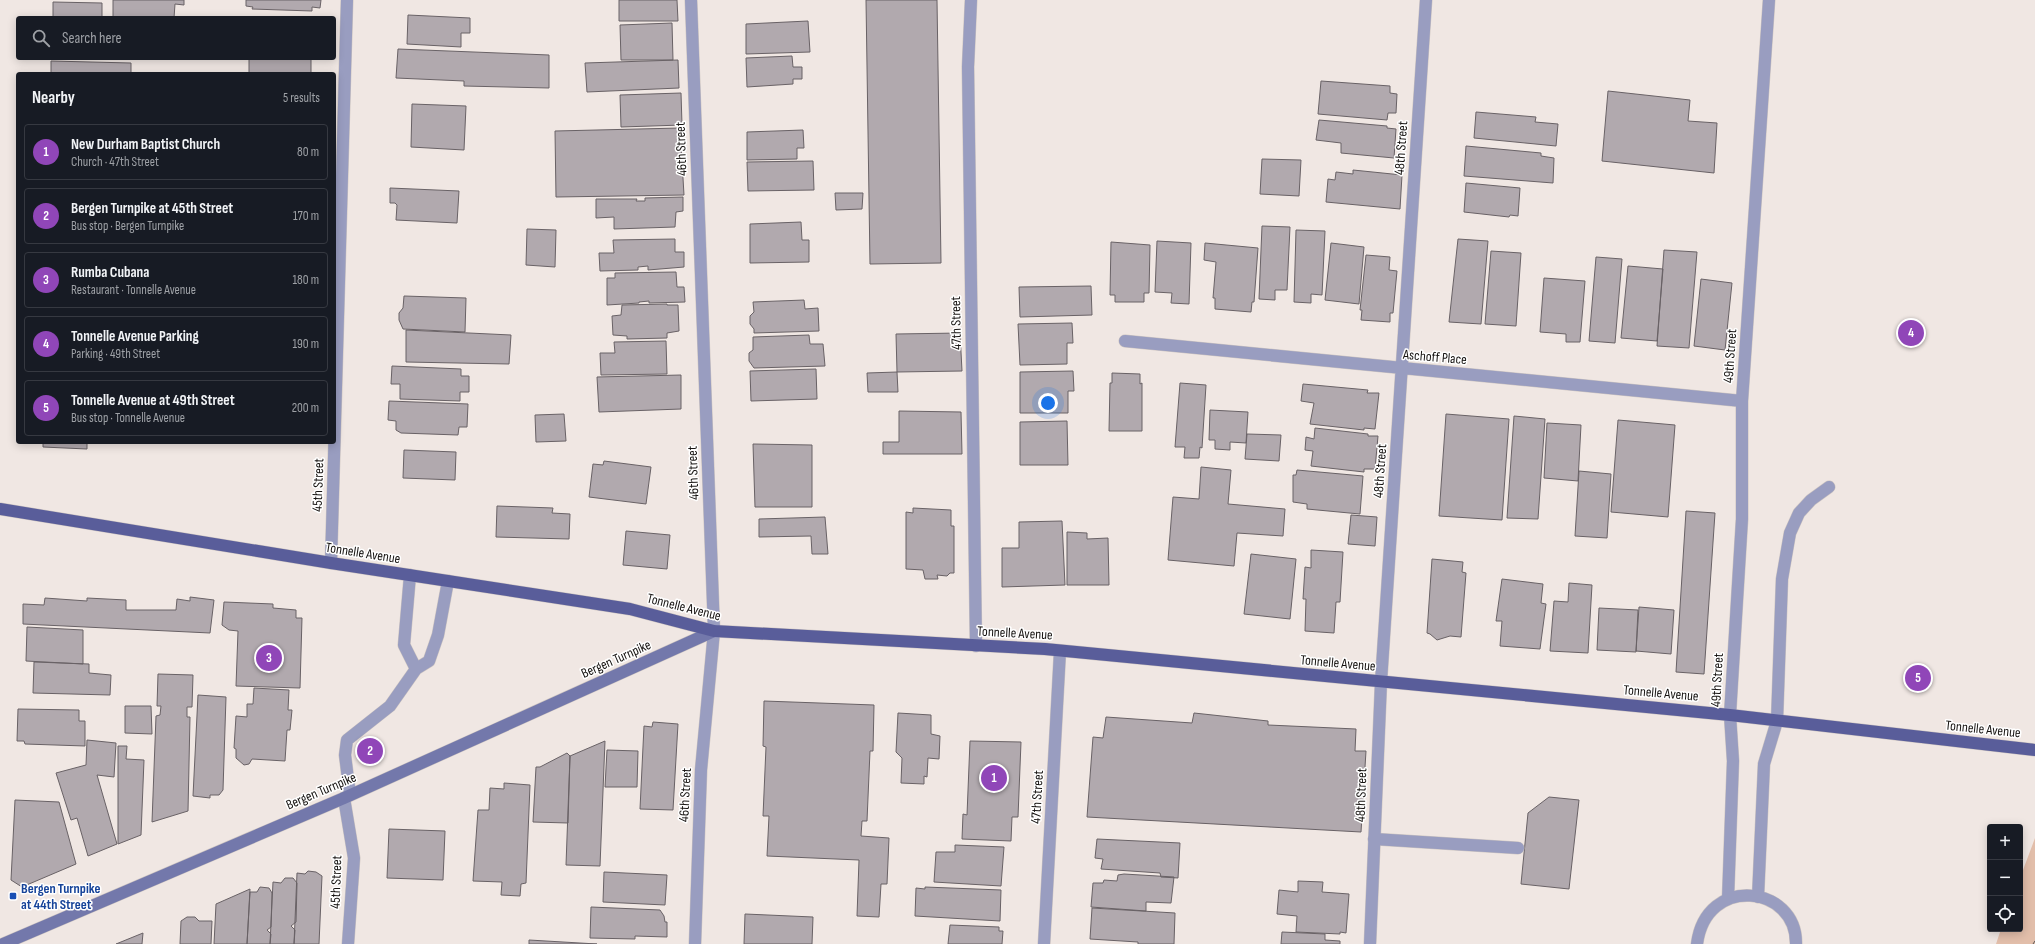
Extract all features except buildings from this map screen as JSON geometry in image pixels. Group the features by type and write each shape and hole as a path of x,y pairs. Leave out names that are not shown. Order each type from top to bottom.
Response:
{"main road":[{"name":"Tonnelle Avenue","path":"0,509 331,563 630,609 714,631 1060,651 1730,715 2035,750"},
{"name":"Bergen Turnpike","path":"3,944 347,796 714,631"}],"street":[{"name":"45th Street","path":"336,387 347,0"},
{"name":"46th Street","path":"691,0 714,631 701,770 695,944"},
{"name":"47th Street","path":"971,0 968,67 976,646"},
{"name":"48th Street","path":"1370,944 1381,682 1426,0"},
{"name":"49th Street","path":"1728,899 1733,761 1730,715 1742,520 1742,401 1769,0"},
{"name":"Aschoff Place","path":"1125,341 1742,401"},
{"name":"45th Street","path":"331,563 334,444"},
{"path":"1758,897 1764,764 1777,721 1782,579 1790,533 1800,513 1807,504 1829,487"},
{"path":"410,575 404,645 416,669 429,661 438,635 448,581"},
{"name":"47th Street","path":"1044,944 1060,651"},
{"name":"45th Street","path":"348,944 354,858 347,796 345,755 347,740 390,706 416,669"},
{"path":"1374,839 1518,848"},
{"path":"1697,944 1699,930 1706,915 1718,904 1734,896 1750,895 1766,899 1781,908 1791,921 1796,937 1796,944"}],"shaded area":[{"path":"2035,838 2035,944 1996,944 2000,932 2023,932 2023,870"}],"place":[{"name":"Tonnelle Avenue Parking","path":"1911,333"},
{"name":"Rumba Cubana","path":"269,658"},
{"name":"Tonnelle Avenue at 49th Street","path":"1918,678"},
{"name":"Bergen Turnpike at 45th Street","path":"370,751"},
{"name":"New Durham Baptist Church","path":"994,778"},
{"name":"Bergen Turnpike at 44th Street","path":"13,896"}]}
